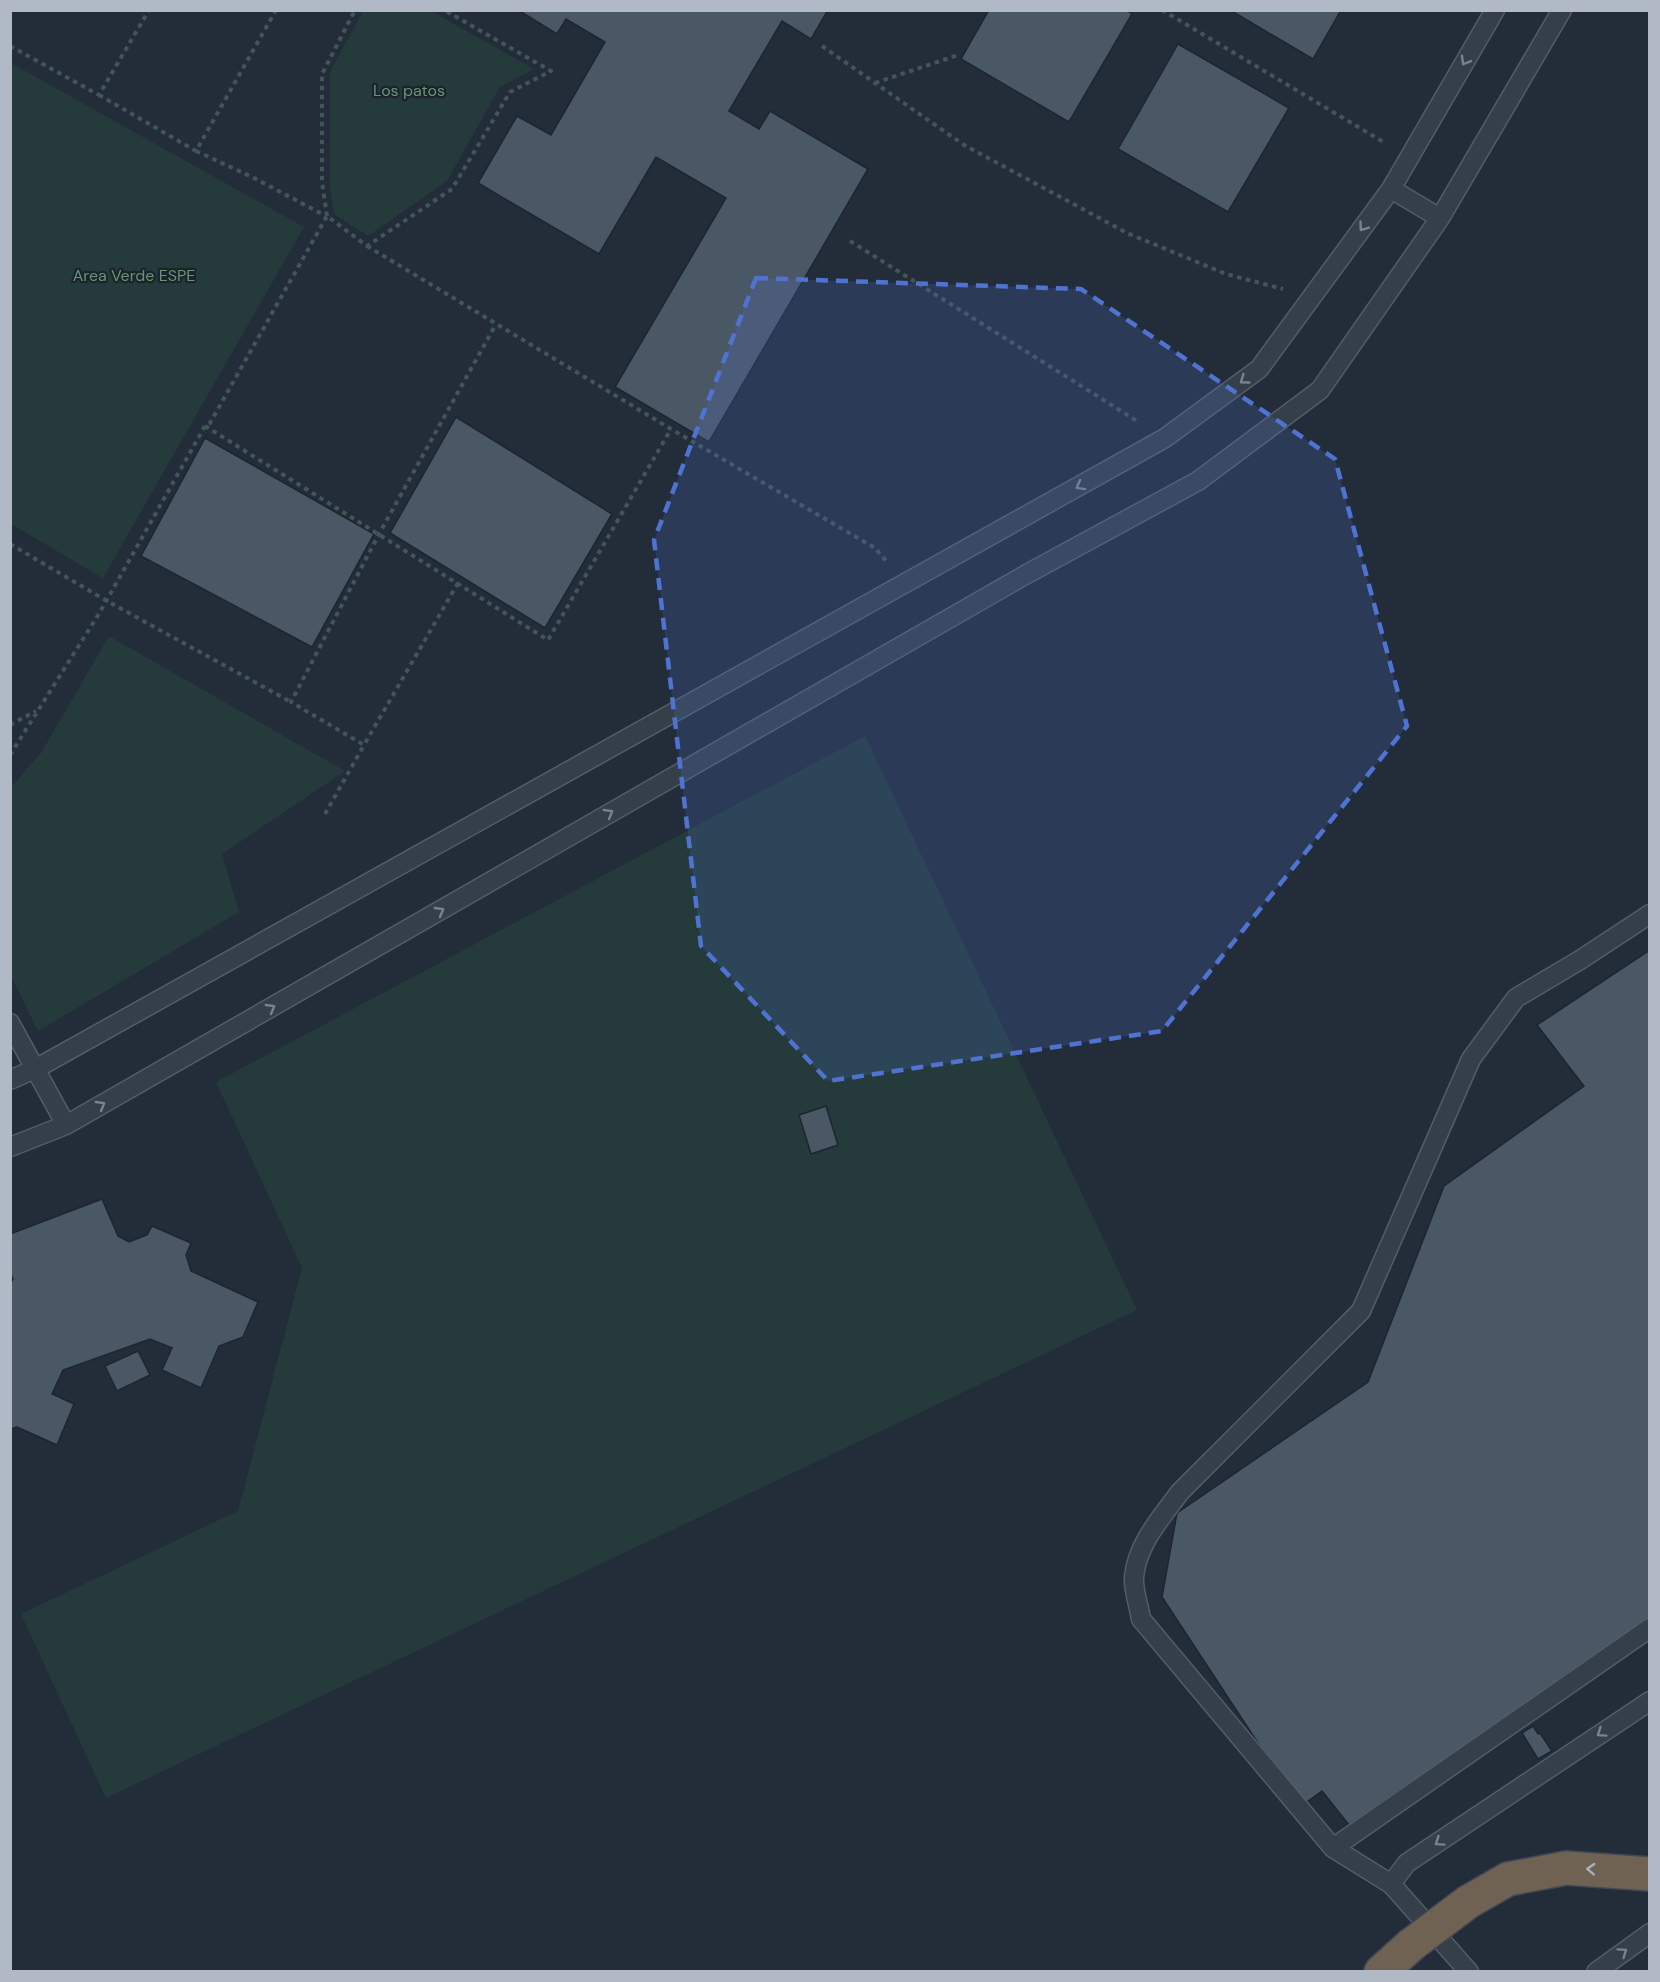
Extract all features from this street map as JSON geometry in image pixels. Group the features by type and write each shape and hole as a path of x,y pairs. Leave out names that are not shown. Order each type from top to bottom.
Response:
{"highway":[{"path":"1381,1971 1468,1902 1508,1879 1566,1868 1650,1874"}],"lane":[{"path":"10,1080 37,1068 1165,438 1259,369 1391,189 1495,10"},
{"path":"10,1147 66,1125 1014,580 1198,481 1320,390 1440,218 1562,10"},
{"path":"1391,189 1440,218"},
{"path":"1469,1971 1391,1884 1333,1848 1141,1619 1134,1579 1141,1549 1155,1525 1180,1492 1361,1311 1471,1059 1516,998 1650,914"},
{"path":"10,1023 37,1068 66,1125"},
{"path":"1333,1848 1650,1628"},
{"path":"1391,1884 1407,1863 1650,1701"},
{"path":"1596,1971 1650,1933"}],"path":[{"path":"99,95 149,10"},
{"path":"196,151 276,10"},
{"path":"10,755 107,601 327,216 322,182 322,74 355,10"},
{"path":"367,246 452,189 510,92 551,71 444,10"},
{"path":"1162,10 1409,157"},
{"path":"10,46 196,151 327,216 367,246 671,429 876,548 905,583"},
{"path":"822,46 964,145 1127,232 1226,274 1312,296"},
{"path":"875,83 958,55"},
{"path":"850,241 1165,438"},
{"path":"291,702 379,534 496,324"},
{"path":"205,426 548,640 671,429"},
{"path":"10,544 364,745"},
{"path":"325,814 458,583"},
{"path":"10,725 37,711"}],"highlighted area":[{"path":"756,278 1081,289 1335,459 1407,726 1162,1031 828,1081 701,946 654,540"}],"green space":[{"name":"Los patos","path":"363,11 431,11 534,69 500,87 447,181 368,236 334,214 330,187 330,72"},
{"name":"Area Verde ESPE","path":"11,63 304,227 103,578 11,524"},
{"path":"109,636 345,771 222,854 239,912 38,1031 11,976 11,787 41,753"},
{"path":"865,736 1137,1310 106,1798 21,1614 238,1511 302,1268 216,1082"}],"building":[{"path":"518,10 828,10 811,39 782,21 729,111 759,129 770,111 868,169 709,442 615,387 726,198 656,157 599,254 478,183 517,116 551,135 605,42 566,19 557,34"},
{"path":"989,10 1126,10 1132,14 1069,122 961,59"},
{"path":"1230,10 1341,10 1313,59"},
{"path":"1178,44 1289,108 1228,212 1118,149"},
{"path":"456,417 612,514 545,628 390,533"},
{"path":"205,438 374,534 312,647 141,556"},
{"path":"1650,950 1650,1619 1349,1825 1322,1791 1300,1807 1162,1597 1177,1513 1368,1382 1444,1186 1584,1086 1537,1025"},
{"path":"826,1106 838,1145 811,1154 799,1115"},
{"path":"102,1199 118,1236 129,1242 147,1235 152,1226 191,1243 186,1255 191,1271 258,1302 243,1337 219,1346 201,1388 162,1370 172,1348 150,1339 63,1370 52,1394 74,1404 57,1445 17,1427 10,1429 10,1285 13,1279 10,1272 10,1234"},
{"path":"138,1351 150,1375 117,1391 105,1366"},
{"path":"1533,1726 1552,1751 1538,1759 1522,1733"}]}
